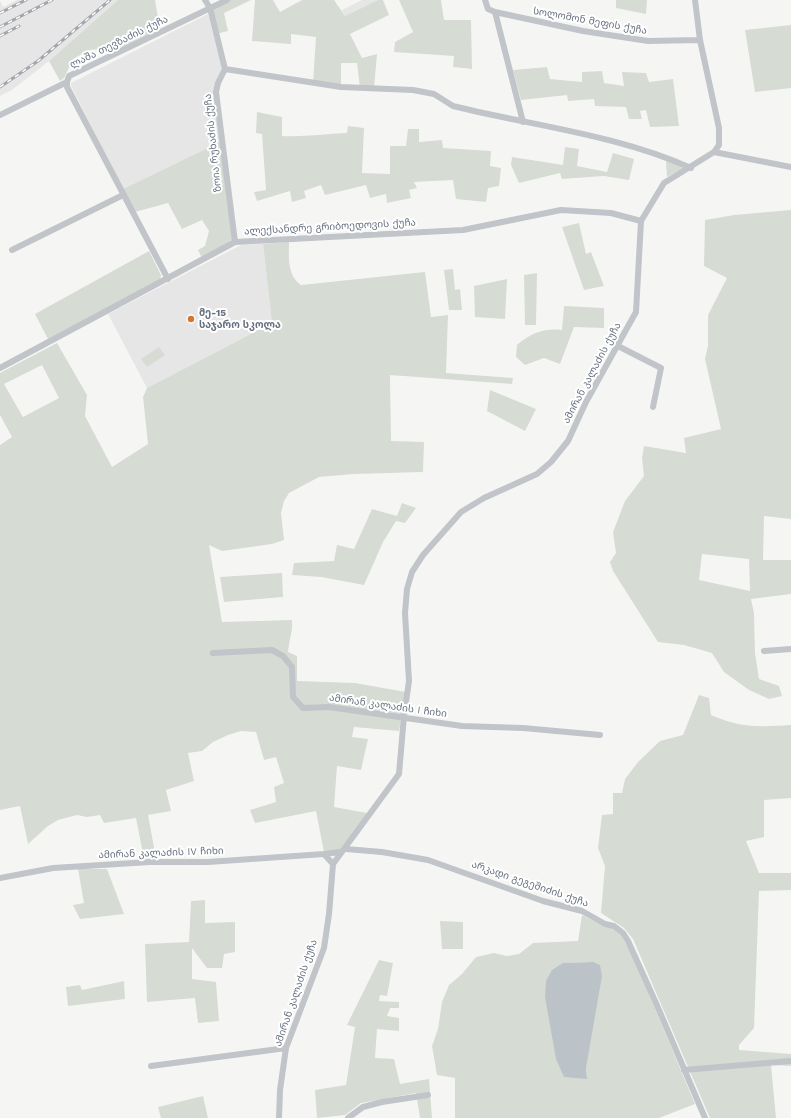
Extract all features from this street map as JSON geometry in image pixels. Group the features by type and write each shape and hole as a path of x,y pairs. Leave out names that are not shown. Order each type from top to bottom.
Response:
{"street":[{"path":"205,0 210,8 225,69 341,87 413,90 434,94 453,106 608,140 670,158 691,168"},
{"name":"ლაშა თევზაძის ქუჩა","path":"0,115 67,82 69,76 227,0"},
{"path":"484,0 488,9 494,12 523,122"},
{"path":"695,0 700,40 719,128 719,145 714,152 791,167"},
{"name":"სოლომონ მეფის ქუჩა","path":"494,12 583,31 648,41 700,40"},
{"name":"ზოია რუხაძის ქუჩა","path":"225,69 218,83 216,92 234,242"},
{"path":"67,82 67,87 168,279"},
{"name":"ამირან კალაძის ქუჩა","path":"279,1118 280,1090 286,1048 324,948 329,914 333,864 399,774 404,716 409,681 405,612 407,589 412,572 423,556 461,512 484,498 537,474 551,462 568,441 586,402 636,312 641,221 664,183 691,168 714,152"},
{"path":"12,250 123,195"},
{"name":"ალექსანდრე გრიბოედოვის ქუჩა","path":"0,368 168,279 234,242 464,230 561,210 611,213 641,221"},
{"path":"618,346 661,368 652,407"},
{"path":"764,651 791,649"},
{"name":"ამირან კალაძის I ჩიხი","path":"214,652 272,650 283,656 292,668 293,697 303,708 329,707 404,716 462,726 523,728 600,735"},
{"name":"ამირან კალაძის IV ჩიხი","path":"0,878 53,868 150,862 208,862 324,854 343,851"},
{"name":"არკადი გეგეშიძის ქუჩა","path":"343,851 382,852 428,860 543,901 582,911 605,924 614,926 623,933 628,941 705,1118"},
{"path":"324,854 333,864"},
{"path":"151,1066 286,1048"},
{"path":"684,1070 791,1061"},
{"path":"348,1118 363,1107 428,1095"}],"shaded area":[{"path":"17,0 118,0 49,61 12,90 0,96 0,1 3,7"},
{"path":"118,0 155,0 160,29 123,47 89,50 73,59 64,78 60,81 49,61"},
{"path":"227,0 251,0 224,13 228,31 216,34 210,9"},
{"path":"255,0 273,0 280,12 302,0 334,0 345,16 378,0 383,0 389,15 350,34 362,58 377,54 374,88 360,88 357,63 341,63 341,87 313,83 316,37 291,34 291,44 252,41"},
{"path":"362,0 378,0 345,16 342,10"},
{"path":"399,0 441,0 444,20 471,20 472,69 453,67 454,56 394,52 395,42 413,32"},
{"path":"616,0 647,0 646,14 616,8"},
{"path":"208,14 223,70 215,83 213,93 220,142 123,189 71,86 71,83"},
{"path":"791,25 791,88 755,92 745,30"},
{"path":"547,67 550,79 582,82 582,72 602,71 604,83 624,86 622,72 646,73 649,82 673,79 679,126 650,127 646,110 640,111 642,119 629,119 626,107 595,106 594,99 568,101 567,95 521,100 513,70"},
{"path":"257,112 282,117 282,136 347,133 348,126 364,128 362,173 390,174 390,146 406,146 408,129 419,129 419,142 442,140 443,148 491,151 490,166 501,168 499,186 488,188 486,202 456,199 453,180 414,182 417,188 409,190 411,198 387,203 386,194 370,198 366,185 325,195 321,185 304,191 306,198 292,202 290,191 257,201 254,192 266,190 262,134 256,133"},
{"path":"220,142 232,240 202,258 198,250 205,246 209,231 202,220 182,229 168,203 135,212 123,189"},
{"path":"565,147 579,149 577,166 607,172 613,153 634,159 629,180 604,176 562,179 560,173 519,183 511,165 512,157 563,165"},
{"path":"668,160 681,166 682,169 667,177 666,162"},
{"path":"791,210 791,519 764,516 763,560 791,560 791,594 751,599 754,613 755,653 759,679 779,686 782,696 769,699 749,690 724,672 712,653 684,645 658,642 613,571 610,562 616,553 613,532 625,501 644,476 642,458 644,446 686,453 684,438 721,429 705,359 708,346 708,315 727,278 704,266 705,220 734,215","holes":["702,554 749,559 750,591 699,580"]},
{"path":"579,223 586,254 591,252 604,286 584,290 562,227"},
{"path":"289,242 289,260 291,271 296,281 301,285 425,272 431,317 448,315 446,373 513,378 512,384 390,375 391,441 424,442 423,472 353,474 319,477 289,493 284,501 281,513 284,540 272,544 222,551 209,545 222,622 292,620 288,652 297,656 297,681 355,683 406,692 399,731 354,727 352,737 368,739 361,770 337,766 334,807 367,813 341,850 324,852 316,811 255,823 250,810 276,802 274,787 284,783 276,757 264,760 256,732 241,731 213,742 202,751 188,753 194,781 166,790 171,811 148,815 156,858 144,859 136,818 104,823 100,815 87,817 77,815 58,820 48,826 28,844 20,806 0,810 0,445 12,437 0,415 0,373 57,343 87,395 85,416 112,467 148,444 143,397 147,388 272,323 263,244","holes":["42,365 59,398 23,417 4,384"]},
{"name":"მე-15 საჯარო სკოლა","path":"263,244 272,323 147,388 108,314 241,245"},
{"path":"149,251 161,275 160,280 48,339 35,314"},
{"path":"453,269 455,290 460,289 462,310 449,310 444,270"},
{"path":"537,273 536,325 525,325 524,275"},
{"path":"507,279 505,319 475,317 474,286"},
{"path":"564,306 604,308 604,328 574,327 560,364 544,358 525,365 516,357 517,345 527,337 538,332 562,330"},
{"path":"159,347 165,355 147,367 141,359"},
{"path":"490,390 536,409 525,431 487,411"},
{"path":"402,503 416,508 405,523 396,521 383,542 364,585 321,577 292,575 294,563 334,561 337,545 354,549 372,509 397,516"},
{"path":"282,573 283,597 224,602 220,577"},
{"path":"699,695 709,698 711,715 722,719 750,726 791,725 791,798 764,800 764,837 746,841 759,873 791,873 791,890 759,891 754,1028 739,1045 739,1050 791,1054 791,1066 771,1065 776,1118 710,1118 633,939 624,928 601,913 605,866 598,848 602,815 613,814 613,793 622,793 625,779 638,762 660,741 683,735"},
{"path":"78,869 107,869 124,914 80,919 73,905 84,903"},
{"path":"205,900 205,923 235,922 235,952 224,954 222,968 207,968 192,948 192,979 216,982 219,1021 198,1023 195,998 147,1002 145,944 189,942 191,901"},
{"path":"582,915 603,926 615,929 620,933 633,956 695,1104 659,1118 455,1118 455,1078 437,1075 432,1046 438,1029 442,1002 449,985 462,974 476,957 494,953 507,956 519,954 533,943 578,941","holes":["593,962 586,1068 587,1078 564,963"]},
{"path":"440,921 463,922 463,949 442,949"},
{"path":"379,960 393,963 387,996 380,995 379,1001 399,1002 399,1008 390,1008 387,1016 399,1018 399,1031 377,1029 375,1058 394,1059 400,1084 429,1079 432,1118 420,1118 416,1093 361,1103 345,1115 317,1118 315,1090 346,1085 355,1027 347,1025"},
{"path":"593,962 600,965 602,976 586,1068 587,1079 564,1077 556,1059 545,997 546,981 552,970 563,963"},
{"path":"124,981 125,999 68,1006 66,987 80,985 82,990"},
{"path":"203,1096 208,1118 161,1118 158,1107"}],"railway":[{"path":"0,13 26,0"},
{"path":"0,27 52,0"},
{"path":"0,87 38,61 110,0"},
{"path":"0,36 19,26"}],"place":[{"name":"მე-15 საჯარო სკოლა","path":"191,319"}]}
